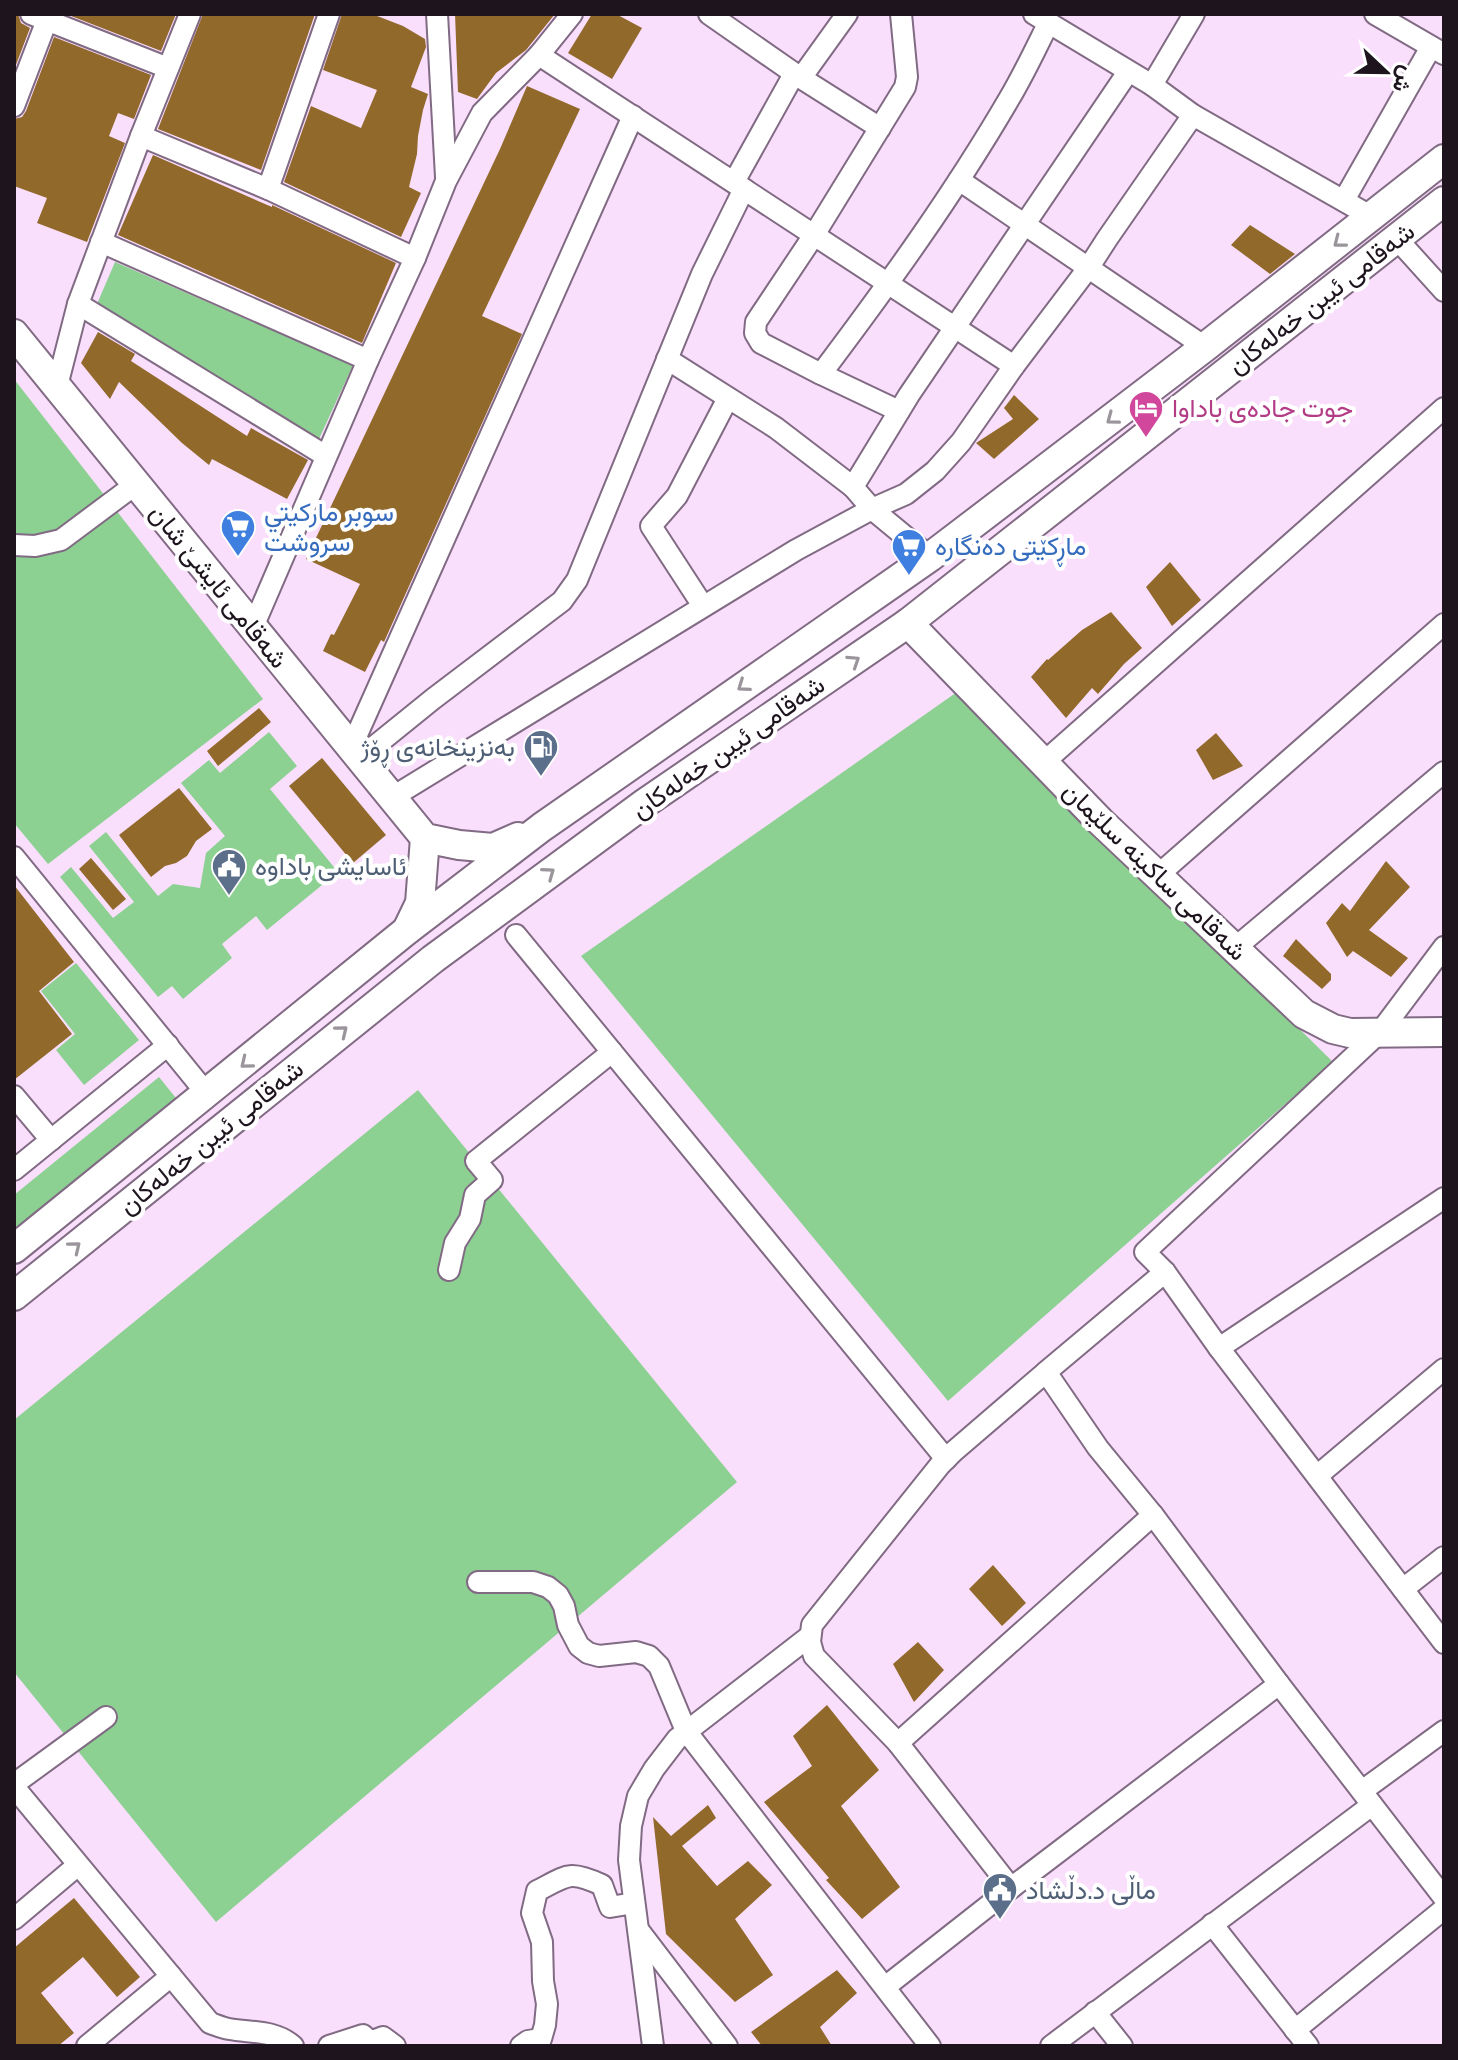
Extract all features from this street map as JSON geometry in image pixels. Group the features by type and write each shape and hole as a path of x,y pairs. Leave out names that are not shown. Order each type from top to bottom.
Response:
{"main road":[{"name":"شەقامی ئیبن خەلەکان","path":"14,1249 406,931 542,827 930,557 1444,159"},
{"name":"شەقامی ئیبن خەلەکان","path":"14,1296 477,925 645,803 908,623 1444,201"},
{"name":"شەقامی ئایشێ شان","path":"14,334 425,838"},
{"name":"شەقامی ساکینە سلێمان","path":"908,623 1157,876 1304,1014 1318,1023 1350,1033 1444,1032"},
{"path":"626,767 645,803"},
{"path":"406,931 420,903 425,838 493,848 542,827"},
{"path":"356,973 379,1001"}],"street":[{"path":"57,386 78,304 190,14"},
{"path":"268,189 329,14"},
{"path":"437,14 446,181"},
{"path":"253,627 446,181 482,113 539,55 572,14"},
{"path":"709,14 797,76 880,128"},
{"path":"355,753 433,699 562,601 577,580 739,185 797,76 847,14"},
{"path":"899,411 761,343 755,333 756,322 905,87 901,14"},
{"path":"1152,85 1194,14"},
{"path":"1344,200 1438,51 1375,14"},
{"path":"14,106 39,17 168,68"},
{"path":"821,374 889,284 1010,98 1040,17 1152,85 1193,115 1372,217"},
{"path":"539,55 1014,366"},
{"path":"853,487 899,411 1128,72"},
{"path":"391,798 796,550 906,494 935,471 961,442 1089,267 1193,115"},
{"path":"355,753 633,116"},
{"path":"141,136 268,189 415,258"},
{"path":"959,180 1205,347"},
{"path":"1397,239 1444,291"},
{"path":"101,242 368,360"},
{"path":"78,304 326,456"},
{"path":"667,359 776,428 853,487 872,509 930,557"},
{"path":"703,606 651,526 677,496 728,398"},
{"path":"1043,763 1444,408"},
{"path":"14,545 35,546 61,540 136,484"},
{"path":"1157,876 1444,624"},
{"path":"1235,948 1444,772"},
{"path":"14,857 207,1094"},
{"path":"516,935 946,1459"},
{"path":"1444,947 1381,1031 1145,1252 1165,1272 1219,1348 1444,1643"},
{"path":"14,1170 168,1045"},
{"path":"449,1270 455,1243 470,1219 475,1195 492,1180 476,1161 612,1052"},
{"path":"14,1096 51,1140"},
{"path":"1219,1348 1444,1198"},
{"path":"1011,1888 898,1743 814,1656 810,1636 812,1625 946,1459 1165,1272"},
{"path":"1317,1476 1444,1369"},
{"path":"1046,1372 1098,1448 1153,1515 1444,1898"},
{"path":"898,1743 1153,1515"},
{"path":"1403,1589 1444,1557"},
{"path":"478,1582 533,1582 548,1587 558,1595 568,1625 579,1646 588,1653 599,1656 636,1652 649,1656 659,1666 686,1731 930,2046"},
{"path":"653,2046 629,1860 631,1826 638,1796 677,1739 810,1636"},
{"path":"885,1987 1279,1684"},
{"path":"106,1717 14,1786 210,2023 228,2029 275,2035 293,2046"},
{"path":"1051,2046 1212,1924 1444,1731"},
{"path":"14,1919 78,1865"},
{"path":"521,2046 528,2041 541,2039 545,2025 547,2004 542,1942 532,1913 537,1891 561,1878 578,1874 602,1885 610,1907 634,1903"},
{"path":"1212,1924 1302,2038 1444,1909"},
{"path":"637,1929 727,2046"},
{"path":"87,2046 171,1976"},
{"path":"1095,2012 1122,2046"},
{"path":"329,2046 363,2035 370,2042 383,2037 395,2046"}],"green space":[{"path":"115,262 353,365 319,439 97,304"},
{"path":"14,379 263,699 48,864 14,823"},
{"path":"957,692 1333,1062 948,1401 581,956"},
{"path":"269,732 297,766 270,789 338,872 267,930 256,916 222,944 232,958 183,999 172,986 158,997 60,877 71,867 113,918 134,902 89,846 106,832 158,896 173,884 200,888 206,853 225,836 181,783 209,760 220,773"},
{"path":"76,963 139,1040 84,1085 56,1050 75,1034 41,991"},
{"path":"159,1077 180,1103 14,1237 14,1195"},
{"path":"418,1090 737,1482 216,1922 14,1672 14,1420"}],"building":[{"path":"14,14 18,14 21,23 30,28 14,70"},
{"path":"66,14 176,14 161,51"},
{"path":"203,14 315,14 261,170 158,129"},
{"path":"342,14 372,14 425,39 426,47 411,87 428,94 409,187 421,193 401,237 284,182 311,106 361,128 377,90 323,70"},
{"path":"455,14 555,14 526,50 496,73 477,99 458,92"},
{"path":"592,14 616,14 642,28 612,79 568,53"},
{"path":"54,37 151,75 134,119 118,113 109,136 125,143 87,242 37,223 47,198 14,186 14,119 22,117 26,111"},
{"path":"527,86 580,109 482,316 522,334 384,642 381,640 365,672 323,651 360,584 306,559"},
{"path":"153,155 272,205 396,263 362,343 118,235"},
{"path":"1250,225 1295,254 1270,274 1231,245"},
{"path":"98,332 135,354 131,361 247,436 251,428 308,460 287,499 212,459 209,465 119,382 110,399 81,363"},
{"path":"1014,395 1039,419 994,459 976,443 1013,419 1004,408"},
{"path":"1170,562 1201,600 1172,626 1146,587"},
{"path":"1111,612 1142,648 1098,694 1092,688 1066,718 1031,677 1082,630"},
{"path":"259,708 271,722 218,766 207,751"},
{"path":"1216,733 1243,766 1213,780 1196,750"},
{"path":"322,758 386,835 353,863 289,786"},
{"path":"179,788 212,829 196,841 187,856 165,866 151,877 119,835"},
{"path":"91,858 126,899 113,910 79,869"},
{"path":"1386,861 1410,887 1369,930 1408,958 1391,977 1353,951 1347,957 1326,923 1342,903 1350,911"},
{"path":"14,885 74,962 39,991 72,1034 14,1080"},
{"path":"1296,939 1331,974 1331,980 1322,989 1283,956"},
{"path":"993,1565 1026,1603 1002,1626 969,1589"},
{"path":"918,1642 944,1670 914,1702 893,1664"},
{"path":"827,1705 879,1770 841,1806 900,1887 862,1919 826,1880 829,1878 764,1802 812,1766 793,1736"},
{"path":"708,1805 716,1818 682,1846 717,1886 748,1861 772,1885 735,1919 773,1975 735,2002 666,1934 653,1817 671,1836"},
{"path":"74,1898 140,1977 117,1997 83,1957 41,1993 74,2033 58,2046 14,2046 14,1948"},
{"path":"837,1970 857,1993 820,2027 832,2046 762,2046 751,2032"}],"place":[{"name":"جوت جادەی باداوا","path":"1146,439"},
{"name":"سوبر ماركيتي سروشت","path":"238,558"},
{"name":"ماڕكێتی دەنگارە","path":"909,577"},
{"name":"بەنزینخانەی ڕۆژ","path":"541,778"},
{"name":"ئاسايشى باداوه","path":"229,897"},
{"name":"ماڵی د.دڵشاد","path":"1000,1921"}]}
